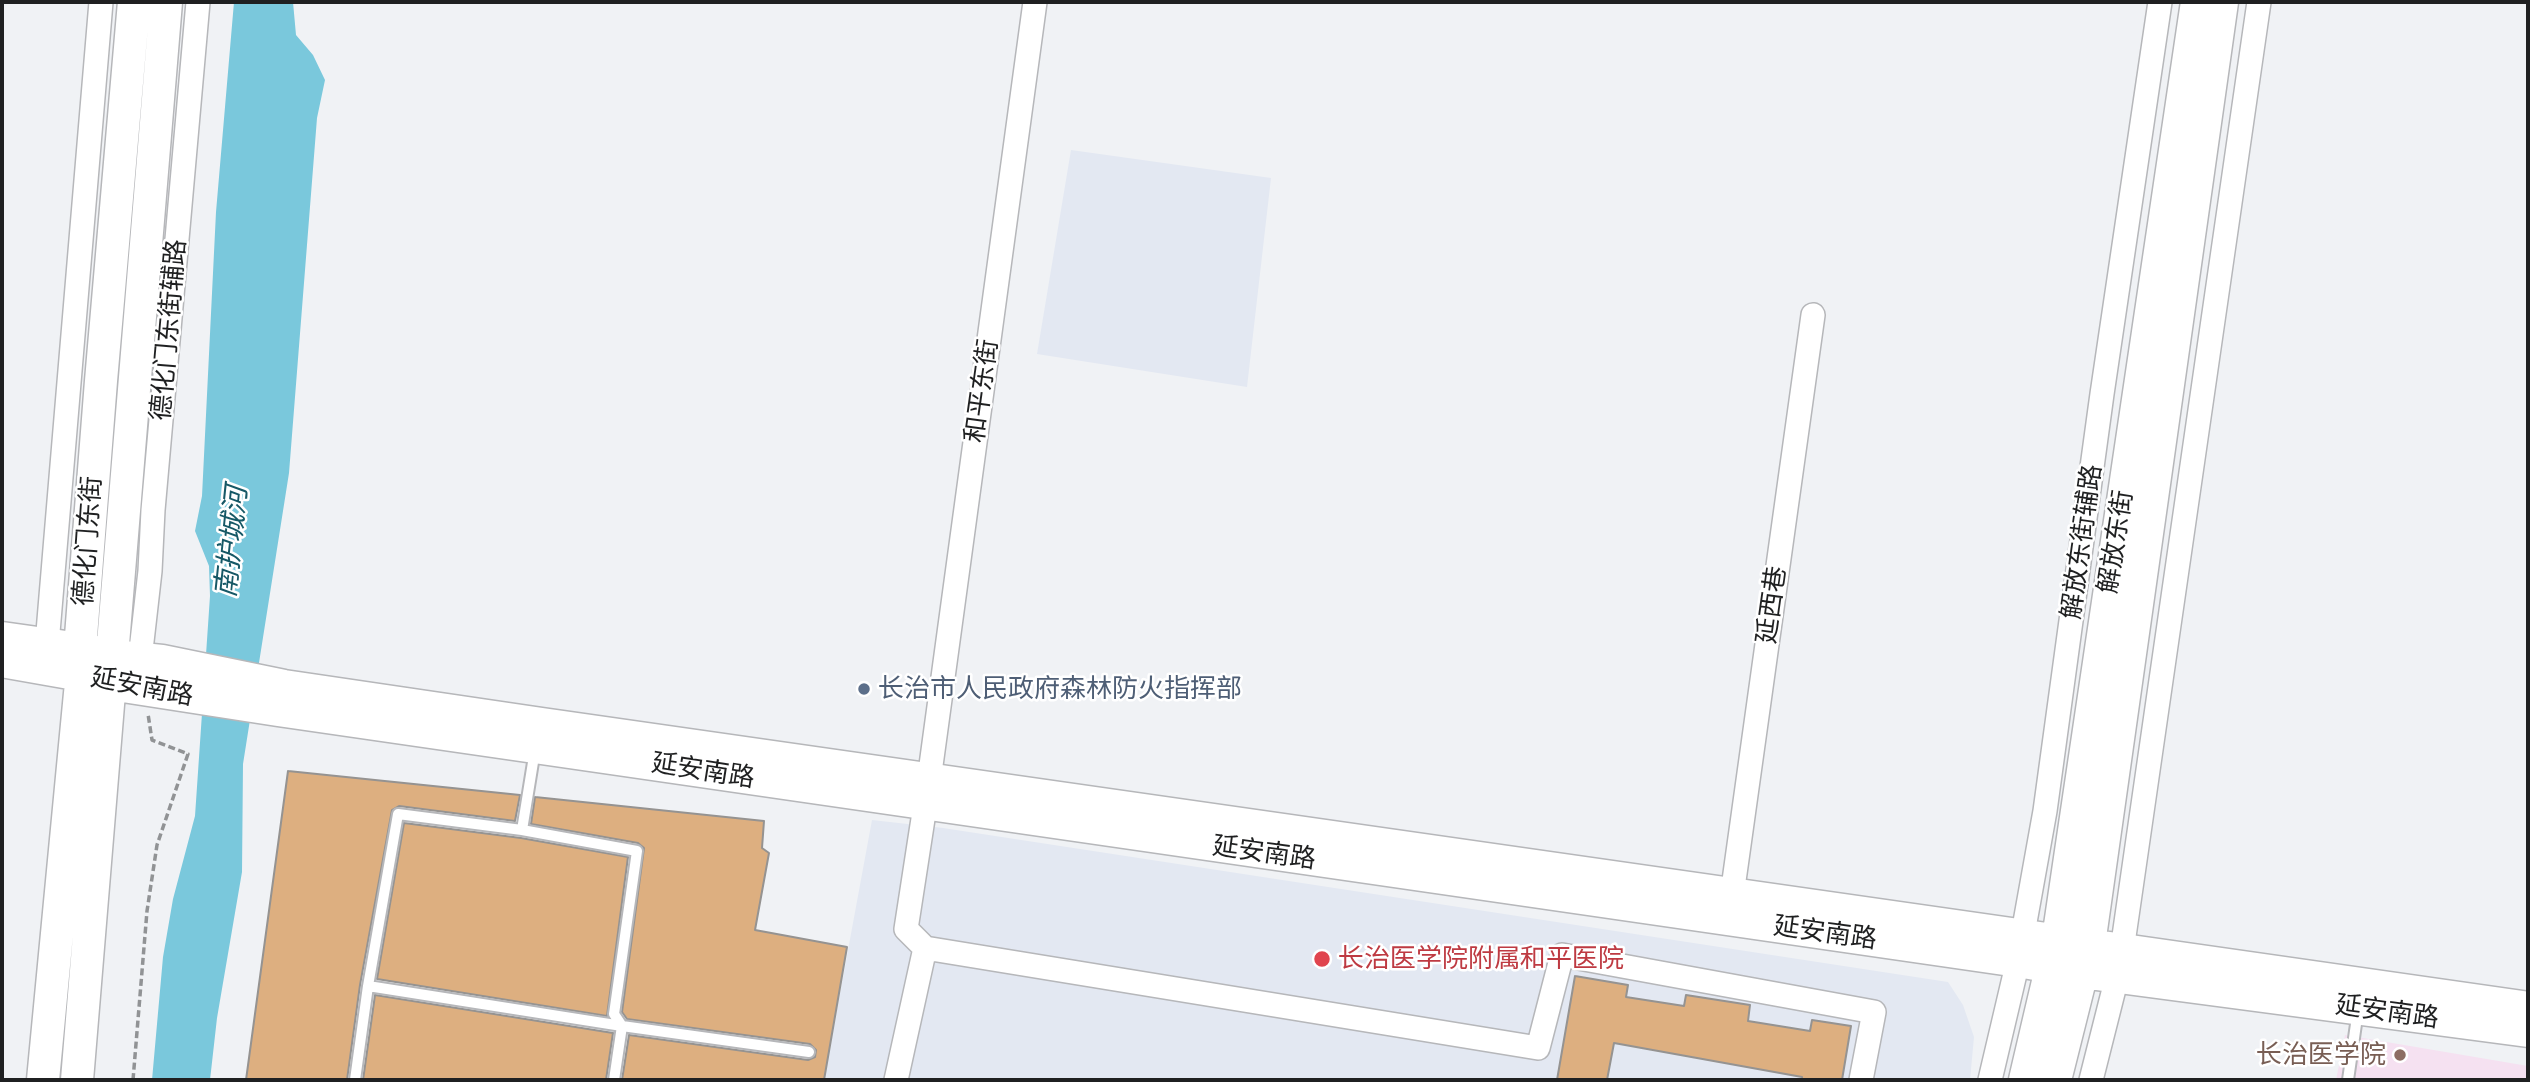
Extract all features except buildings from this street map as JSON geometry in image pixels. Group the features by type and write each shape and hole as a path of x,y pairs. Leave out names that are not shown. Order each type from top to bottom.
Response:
{"main road":[{"name":"德化门东街","path":"43,1080 123,671 134,2"},
{"name":"德化门东街","path":"77,1080 123,671 166,2"},
{"name":"解放东街","path":"2055,1080 2197,2"},
{"name":"解放东街","path":"2025,1080 2070,956 2222,2"},
{"name":"延安南路","path":"2,638 47,644 123,671"},
{"name":"延安南路","path":"2,661 123,671 281,698 2070,956 2359,1007 2528,1031"},
{"name":"延安南路","path":"926,792 1731,895 2021,949"},
{"name":"延安南路","path":"2119,964 2528,1008"}],"street":[{"path":"47,644 101,2"},
{"name":"德化门东街辅路","path":"123,671 150,571 153,510 198,2"},
{"name":"和平东街","path":"925,948 906,929 1035,2"},
{"name":"解放东街辅路","path":"1990,1080 2021,949 2045,811 2104,380 2160,2"},
{"path":"2091,1080 2119,964 2259,2"},
{"name":"延西巷","path":"1731,895 1814,315"},
{"path":"896,1080 925,948 1538,1048 1562,954 1874,1012 1861,1080"}],"lane":[{"path":"522,830 539,735"},
{"path":"355,1080 368,986 398,814 522,830 637,850 614,1014 622,1026 614,1080"},
{"path":"368,986 809,1052"},
{"path":"2348,1080 2359,1007"}],"path":[{"path":"123,671 152,740 188,754 157,845 147,911 133,1080"}],"shaded area":[{"path":"1071,150 1271,178 1247,387 1037,354"},
{"name":"长治医学院附属和平医院","path":"872,820 943,828 1948,982 1963,1005 1974,1037 1970,1080 824,1080"},
{"name":"长治医学院","path":"2345,1035 2528,1066 2528,1080 2336,1080"}],"water":[{"name":"南护城河","path":"234,2 293,2 296,35 313,55 325,80 317,118 289,473 243,764 242,872 217,1018 210,1080 152,1080 163,957 173,899 195,816 210,596 209,566 195,531 202,496 216,212"}],"place":[{"name":"长治市人民政府森林防火指挥部","path":"864,689"},
{"name":"长治医学院附属和平医院","path":"1322,959"},
{"name":"长治医学院","path":"2400,1055"}]}
